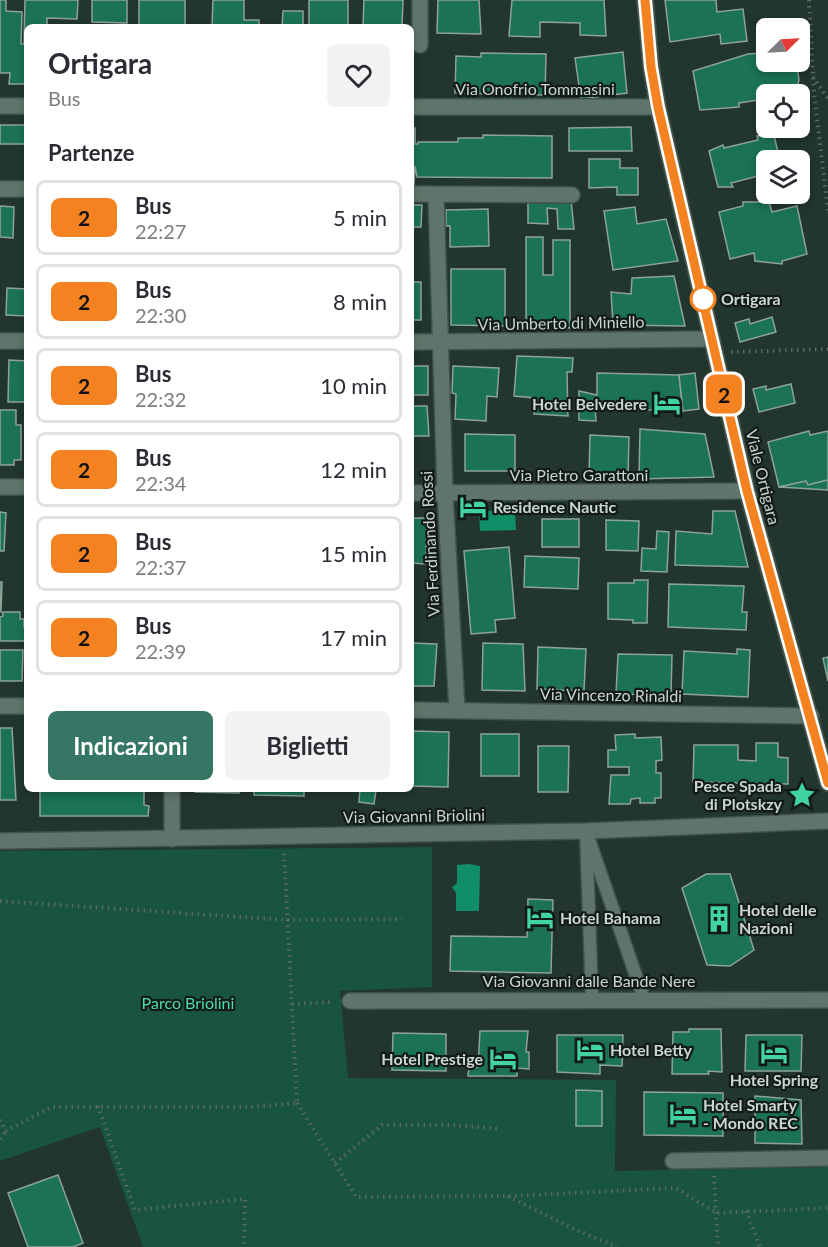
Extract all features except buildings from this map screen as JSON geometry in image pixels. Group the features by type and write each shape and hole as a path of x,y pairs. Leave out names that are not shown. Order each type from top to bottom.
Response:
{"street":[{"path":"420,0 420,45"},
{"name":"Viale Ortigara","path":"645,0 651,67 658,107 747,491 828,783"},
{"path":"0,106 24,106"},
{"name":"Via Onofrio Tommasini","path":"414,107 658,107"},
{"path":"0,189 24,189"},
{"path":"414,194 572,195"},
{"name":"Via Ferdinando Rossi","path":"436,195 445,494 457,710"},
{"name":"Via Umberto di Miniello","path":"414,342 712,339"},
{"path":"0,341 24,341"},
{"path":"0,487 24,487"},
{"name":"Via Pietro Garattoni","path":"414,493 747,491"},
{"path":"0,706 24,706"},
{"name":"Via Vincenzo Rinaldi","path":"414,710 811,716"},
{"path":"172,792 172,839"},
{"name":"Via Giovanni Briolini","path":"0,841 586,831 828,821"},
{"name":"Via Giovanni dalle Bande Nere","path":"350,1001 828,1000"},
{"path":"673,1161 828,1158"}],"lane":[{"path":"586,831 592,999"},
{"path":"586,831 644,999"}],"path":[{"path":"809,0 813,76 828,211"},
{"path":"813,76 828,99"},
{"path":"715,354 828,349"},
{"path":"283,837 297,1103 356,1197 508,1196 676,1188 717,1213 828,1208"},
{"path":"0,902 287,920 402,919"},
{"path":"292,1004 350,1001"},
{"path":"0,1139 6,1131 51,1107 250,1107 297,1103"},
{"path":"98,1106 135,1210 245,1199 244,1247"},
{"path":"0,1120 6,1131"},
{"path":"335,1163 382,1125 452,1125 501,1130"},
{"path":"715,1188 718,1247"},
{"path":"508,1196 574,1229 617,1247"},
{"path":"747,1211 760,1247"}],"green space":[{"name":"Parco Briolini","path":"432,847 432,987 340,991 348,1078 616,1080 615,1171 828,1167 828,1247 143,1247 100,1127 0,1161 0,851"}],"shaded area":[{"path":"515,510 516,530 480,531 479,511"},
{"path":"457,865 480,866 479,911 456,911 456,893 452,887 457,883"}],"bus line":[{"name":"2","path":"645,0 651,67 658,107 747,491 828,783"}],"place":[{"name":"Ortigara","path":"703,299"},
{"name":"Hotel Belvedere","path":"667,404"},
{"name":"Residence Nautic","path":"473,507"},
{"name":"Pesce Spada di Plotskzy","path":"802,795"},
{"name":"Hotel Bahama","path":"540,918"},
{"name":"Hotel delle Nazioni","path":"719,919"},
{"name":"Hotel Betty","path":"590,1050"},
{"name":"Hotel Spring","path":"774,1053"},
{"name":"Hotel Prestige","path":"503,1059"},
{"name":"Hotel Smarty - Mondo REC","path":"683,1114"}]}
